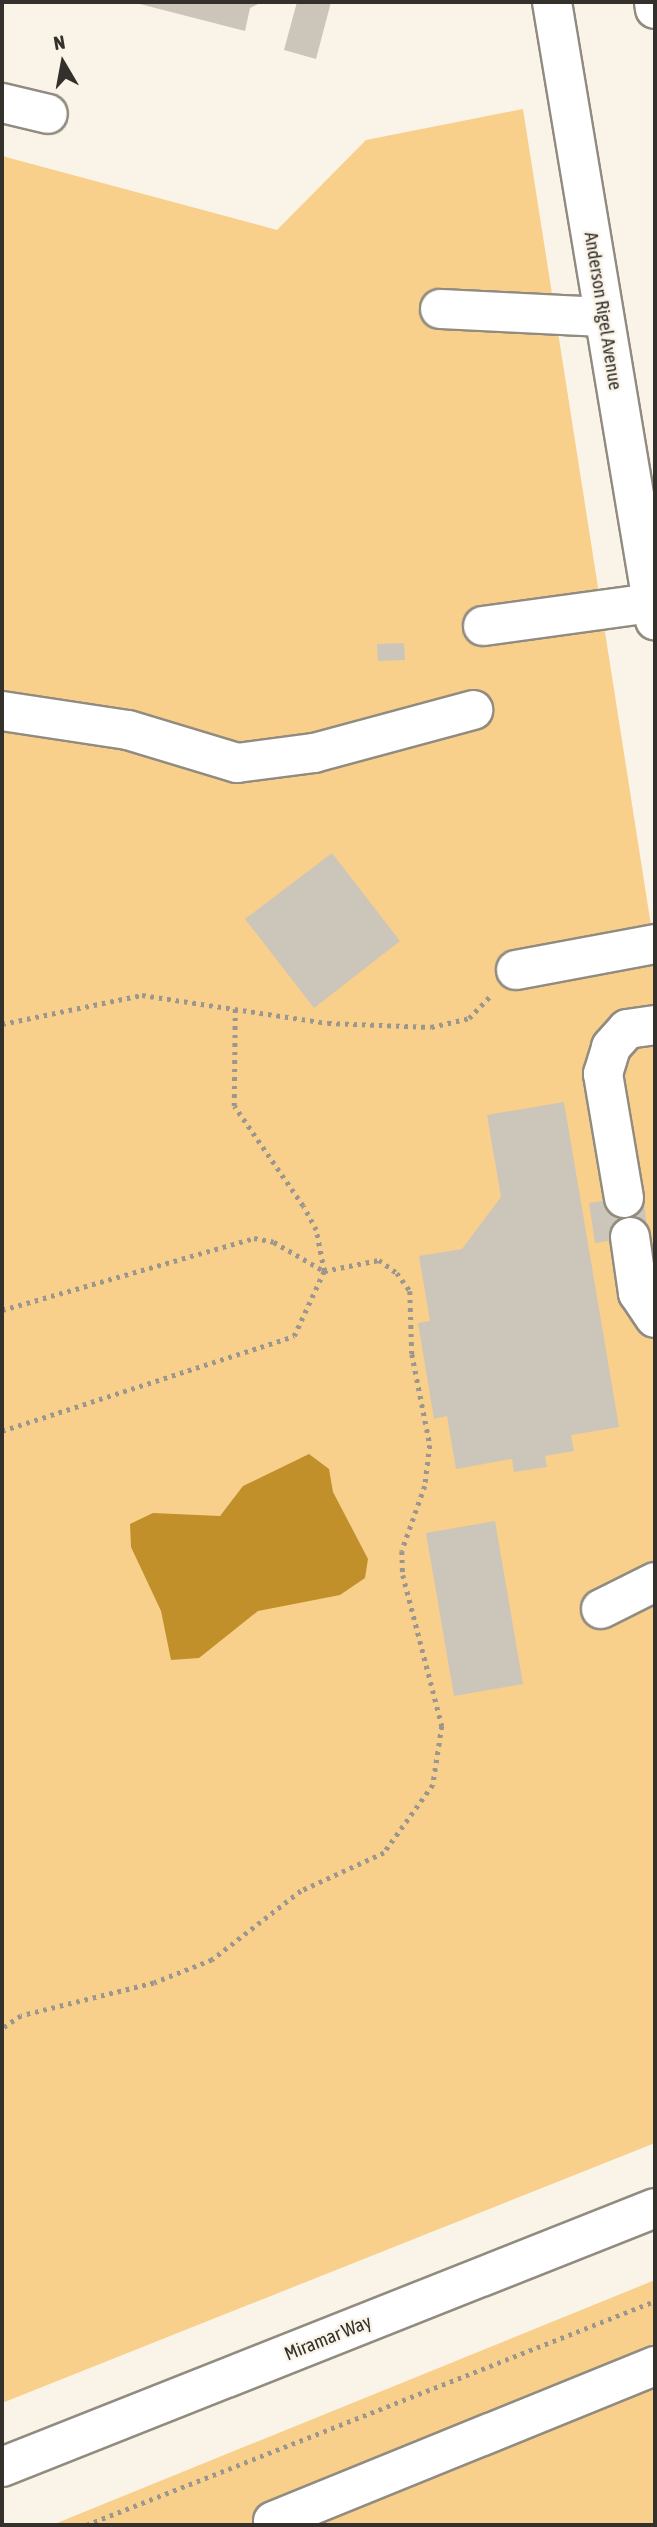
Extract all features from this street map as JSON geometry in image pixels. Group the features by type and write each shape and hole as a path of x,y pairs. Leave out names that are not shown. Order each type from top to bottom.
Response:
{"street":[{"name":"Anderson Rigel Avenue","path":"552,2 654,611"},
{"path":"654,2 655,9"},
{"path":"2,103 48,114"},
{"path":"440,309 604,317"},
{"path":"483,626 654,611"},
{"path":"2,711 128,730 237,763 314,753 474,710"},
{"path":"516,970 655,944"},
{"path":"624,1198 603,1074 611,1047 627,1029 655,1025"},
{"path":"630,1237 638,1293 655,1318"},
{"path":"601,1609 655,1582"},
{"name":"Miramar Way","path":"2,2467 655,2208"},
{"path":"273,2521 655,2367"}],"path":[{"path":"2,1024 142,995 328,1023 431,1027 469,1018 516,970"},
{"path":"2,1431 294,1336 324,1270 303,1206 234,1106 235,1008"},
{"path":"2,1310 254,1238 274,1241 324,1270 379,1260 410,1291 412,1354 430,1445 425,1486 402,1551 403,1575 443,1726 433,1785 384,1853 301,1891 212,1960 154,1983 21,2016 2,2029"},
{"path":"86,2525 655,2301"}],"shaded area":[{"path":"523,109 655,951 655,2143 2,2403 2,156 277,230 366,140"},
{"path":"309,1454 329,1469 333,1492 368,1559 365,1578 340,1595 258,1611 199,1658 171,1660 161,1611 131,1547 130,1524 153,1513 220,1516 243,1486"},
{"path":"655,2280 655,2525 52,2525"}],"building":[{"path":"262,2 250,8 245,31 136,3"},
{"path":"297,2 331,2 316,59 284,50"},
{"path":"404,643 405,660 378,661 377,644"},
{"path":"332,853 400,941 314,1008 245,919"},
{"path":"564,1102 619,1427 571,1435 574,1451 545,1456 547,1467 514,1472 512,1459 456,1469 447,1416 434,1419 418,1323 430,1321 419,1256 462,1249 501,1197 487,1115"},
{"path":"643,1195 648,1234 595,1243 589,1203"},
{"path":"495,1521 523,1684 454,1696 426,1533"}]}
